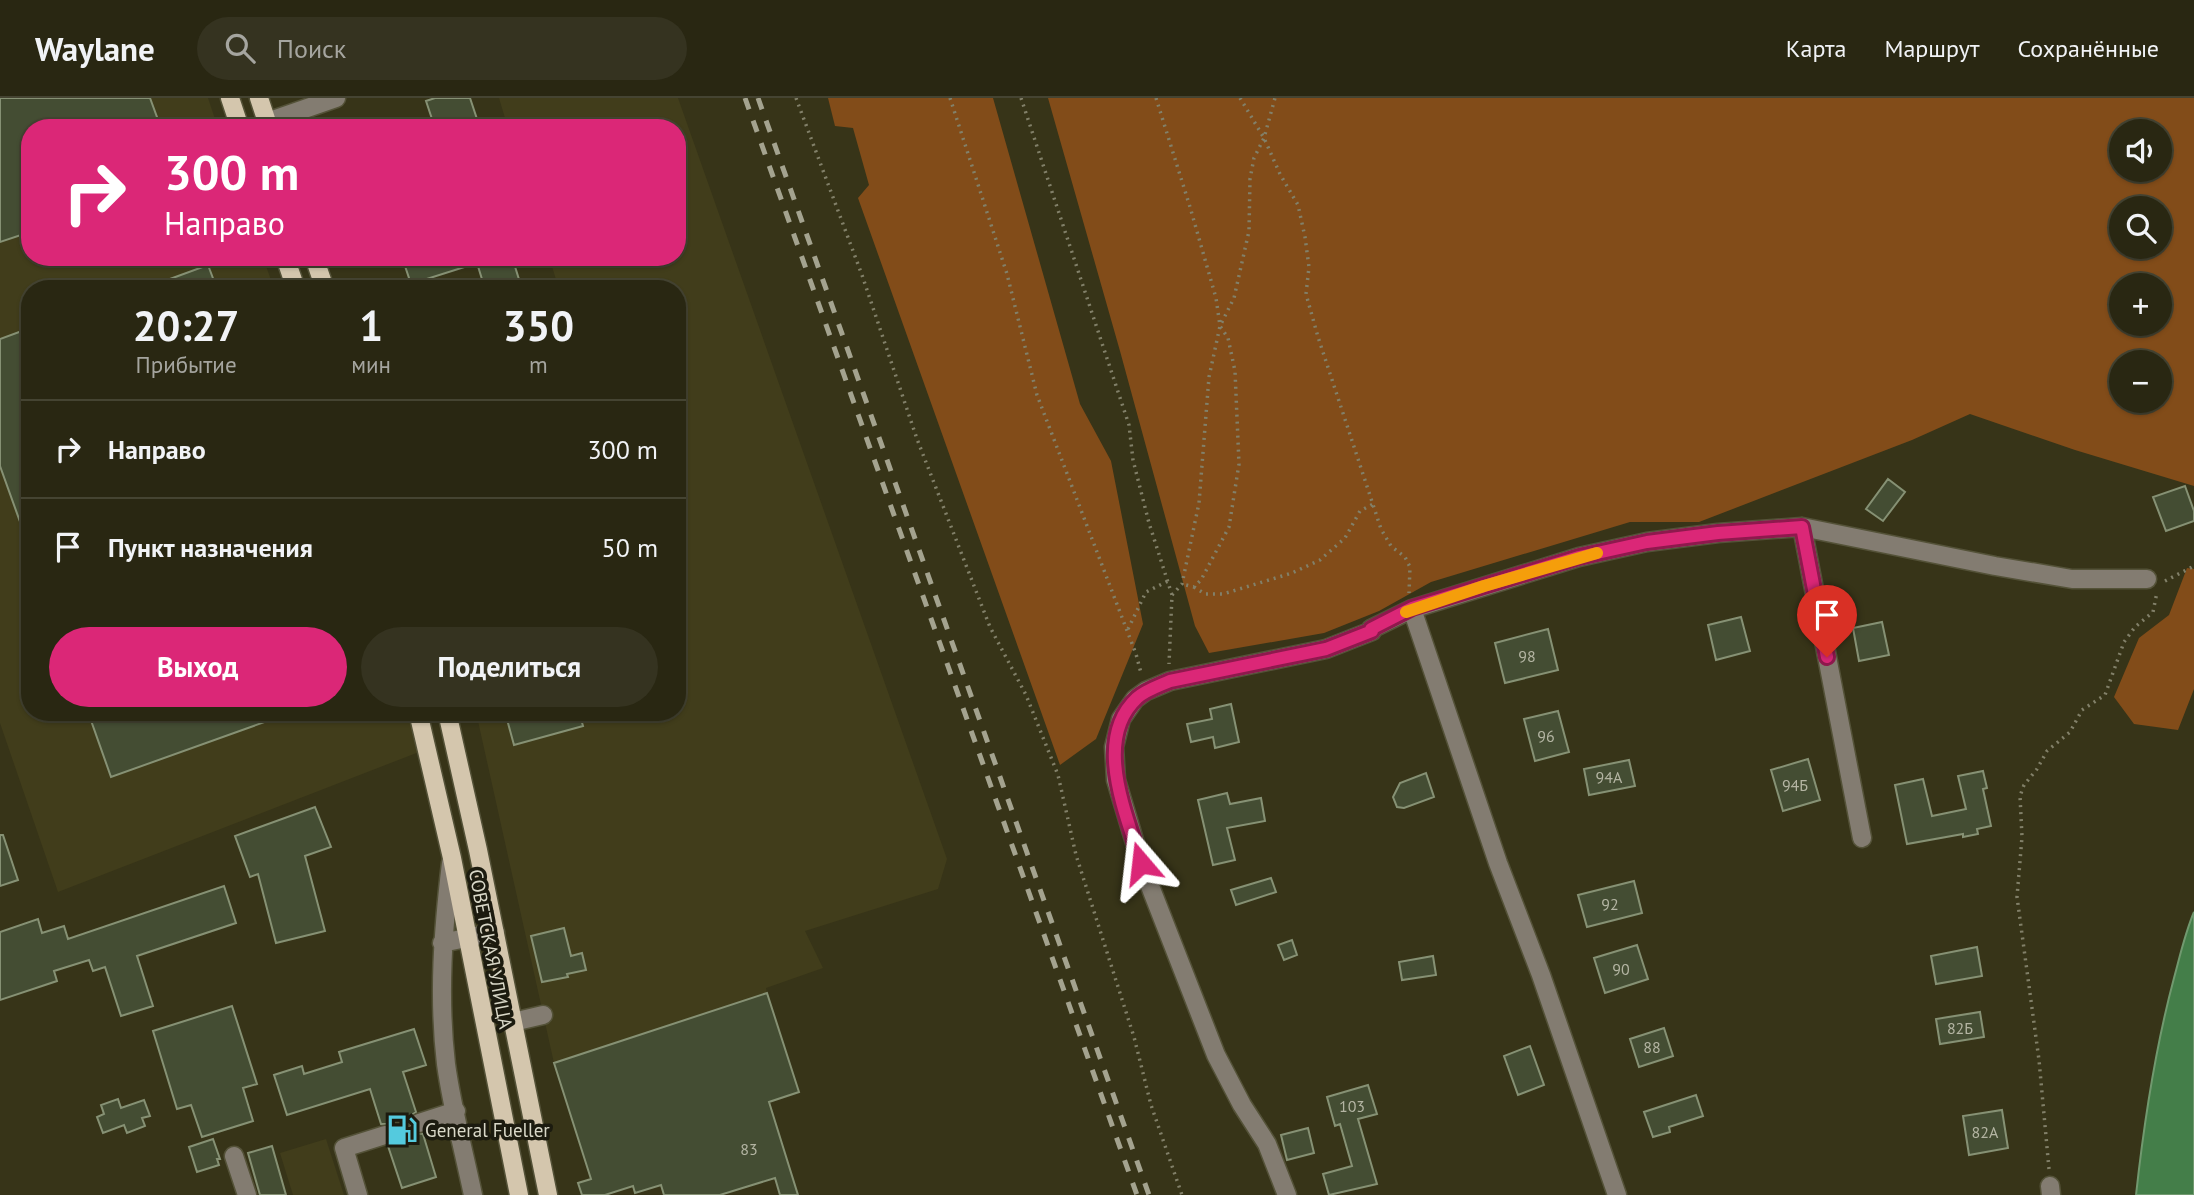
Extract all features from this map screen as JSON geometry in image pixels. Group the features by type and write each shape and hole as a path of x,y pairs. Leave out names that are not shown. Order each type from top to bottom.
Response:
{"main road":[{"path":"230,98 237,119"},
{"path":"259,98 266,119"},
{"name":"СОВЕТСКАЯ УЛИЦА","path":"420,721 452,858 519,1195"},
{"name":"СОВЕТСКАЯ УЛИЦА","path":"449,721 548,1195"}],"street":[{"path":"283,119 336,98"},
{"path":"1802,527 1862,838"},
{"path":"1287,1195 1267,1144 1242,1105 1216,1055 1141,863 1116,780 1114,747 1121,719 1135,699 1146,691 1170,681 1326,649 1372,631 1371,629 1412,608 1579,557 1647,542 1718,533 1802,527 2073,579 2152,582"},
{"path":"1412,608 1485,825 1541,975 1617,1195"},
{"path":"452,858 440,975 443,1029 446,1067 473,1195"},
{"path":"442,943 495,932"},
{"path":"513,1022 543,1015"},
{"path":"419,1123 456,1111"},
{"path":"358,1195 344,1148 384,1135"},
{"path":"234,1156 247,1195"}],"path":[{"path":"796,98 862,275 917,439 965,565 990,627 1026,695 1058,775 1076,855 1134,1037 1150,1105 1182,1195"},
{"path":"950,98 1007,274 1037,395 1127,631 1146,691"},
{"path":"1021,98 1129,425 1133,460 1149,523 1172,595 1170,681"},
{"path":"1156,98 1216,298 1220,326 1228,338 1235,371 1239,464 1229,527 1201,580 1194,587"},
{"path":"1242,98 1298,205 1309,267 1306,295 1381,529 1391,546 1405,557 1410,567 1408,596 1412,608"},
{"path":"1172,595 1182,583 1199,503 1209,377 1220,326 1234,298 1249,231 1250,179 1254,158 1264,138 1275,98"},
{"path":"1182,583 1205,594 1223,594 1251,587 1320,560 1345,538 1360,511 1373,504"},
{"path":"2051,1191 2039,1060 2017,897 2022,837 2020,796 2024,785 2038,769 2047,751 2070,732 2082,710 2105,695 2124,642 2134,627 2153,612 2157,597 2152,582 2194,566"},
{"path":"1127,631 1146,592 1168,580"}],"shaded area":[{"path":"0,98 208,98 215,119 21,119 21,266 266,266 271,280 21,280 21,721 411,721 419,752 58,892 0,723"},
{"path":"499,98 678,98 685,119 505,119"},
{"path":"828,98 993,98 1080,404 1111,461 1143,624 1096,739 1060,765 858,198 869,185 853,128 835,126"},
{"path":"1048,98 2194,98 2194,486 2075,450 1970,414 1912,440 1699,522 1630,522 1431,582 1379,611 1324,633 1209,653 1195,626"},
{"path":"686,121 947,859 938,889 805,931 823,968 766,988 767,993 554,1063 478,721 686,721 686,280 556,280 552,266 686,266"},
{"path":"2187,568 2194,569 2194,689 2178,730 2134,724 2114,697 2139,638 2169,615"},
{"path":"2194,912 2194,1195 2136,1195 2161,1032"},
{"path":"326,1139 344,1195 293,1195 280,1153"}],"building":[{"path":"0,98 150,98 158,119 21,119 21,235 0,242"},
{"path":"435,98 470,98 477,119 432,119 426,101"},
{"path":"208,266 214,280 167,280"},
{"path":"405,266 468,266 424,280 410,280"},
{"path":"478,266 515,266 519,280 482,280"},
{"path":"21,331 21,524 0,466 0,339"},
{"path":"1888,479 1905,492 1883,521 1866,509"},
{"path":"2185,486 2194,511 2194,521 2166,531 2153,497"},
{"path":"1741,617 1750,651 1716,660 1708,625"},
{"path":"1882,622 1889,655 1859,661 1853,628"},
{"path":"1548,629 1558,670 1505,683 1495,643"},
{"path":"1231,704 1239,742 1215,748 1213,737 1191,742 1187,724 1212,719 1210,709"},
{"path":"1558,711 1569,752 1535,761 1524,719"},
{"path":"91,721 267,721 111,777"},
{"path":"507,721 582,721 583,726 514,745"},
{"path":"1808,759 1820,800 1783,811 1771,770"},
{"path":"1629,760 1635,786 1589,795 1584,769"},
{"path":"1983,771 1987,788 1983,789 1991,826 1977,829 1978,834 1907,844 1895,785 1923,779 1932,816 1966,809 1958,776"},
{"path":"1426,773 1434,797 1404,808 1397,807 1393,797 1400,783"},
{"path":"1227,793 1230,804 1261,798 1265,821 1227,828 1235,860 1213,865 1198,800"},
{"path":"315,807 331,847 305,856 325,931 276,943 258,874 250,877 235,836"},
{"path":"0,835 3,835 18,880 0,886"},
{"path":"1271,878 1276,892 1236,905 1231,890"},
{"path":"1634,881 1642,913 1587,927 1578,895"},
{"path":"224,886 236,923 137,956 153,1006 121,1016 105,967 93,971 89,960 54,971 57,981 0,1000 0,932 38,919 42,933 64,926 68,939"},
{"path":"564,928 571,956 582,953 586,970 542,982 531,936"},
{"path":"1292,940 1297,955 1284,960 1278,945"},
{"path":"1637,945 1648,979 1605,993 1594,958"},
{"path":"1977,947 1982,976 1936,984 1931,956"},
{"path":"1433,956 1436,975 1402,980 1399,962"},
{"path":"767,993 799,1092 769,1102 798,1195 780,1195 775,1178 720,1195 664,1195 661,1185 635,1193 633,1186 605,1195 582,1195 578,1183 591,1179 554,1063"},
{"path":"232,1006 257,1084 243,1088 253,1121 202,1137 191,1105 177,1109 153,1031"},
{"path":"1980,1012 1984,1037 1940,1044 1936,1019"},
{"path":"1664,1028 1673,1056 1639,1067 1630,1039"},
{"path":"414,1029 426,1065 403,1072 416,1112 410,1116 408,1126 412,1132 423,1134 436,1177 402,1188 388,1146 396,1138 396,1131 388,1124 381,1124 370,1089 287,1115 274,1075 302,1066 304,1074 342,1062 339,1052"},
{"path":"1530,1046 1544,1085 1518,1095 1504,1056"},
{"path":"1368,1085 1377,1114 1358,1119 1377,1184 1329,1195 1323,1174 1352,1166 1340,1124 1335,1126 1327,1097"},
{"path":"1696,1095 1703,1116 1669,1127 1670,1132 1653,1137 1644,1112"},
{"path":"118,1099 121,1108 144,1100 150,1116 142,1118 145,1126 127,1133 124,1125 103,1133 97,1117 104,1114 101,1105"},
{"path":"2002,1110 2008,1148 1969,1155 1963,1116"},
{"path":"1308,1128 1314,1153 1287,1160 1281,1135"},
{"path":"213,1139 220,1159 217,1159 219,1165 197,1172 189,1147"},
{"path":"272,1146 286,1195 260,1195 248,1153"}],"tunnel":[{"path":"385,1135 419,1123"}],"railway":[{"path":"745,98 1137,1195"},
{"path":"758,98 1149,1195"}],"slow traffic":[{"path":"1406,612 1597,553"}],"place":[{"name":"General Fueller","path":"402,1130"}],"route":[{"path":"1141,863 1116,780 1114,747 1121,719 1135,699 1146,691 1170,681 1326,649 1372,631 1371,629 1412,608 1579,557 1647,542 1718,533 1802,527 1827,657"}]}
